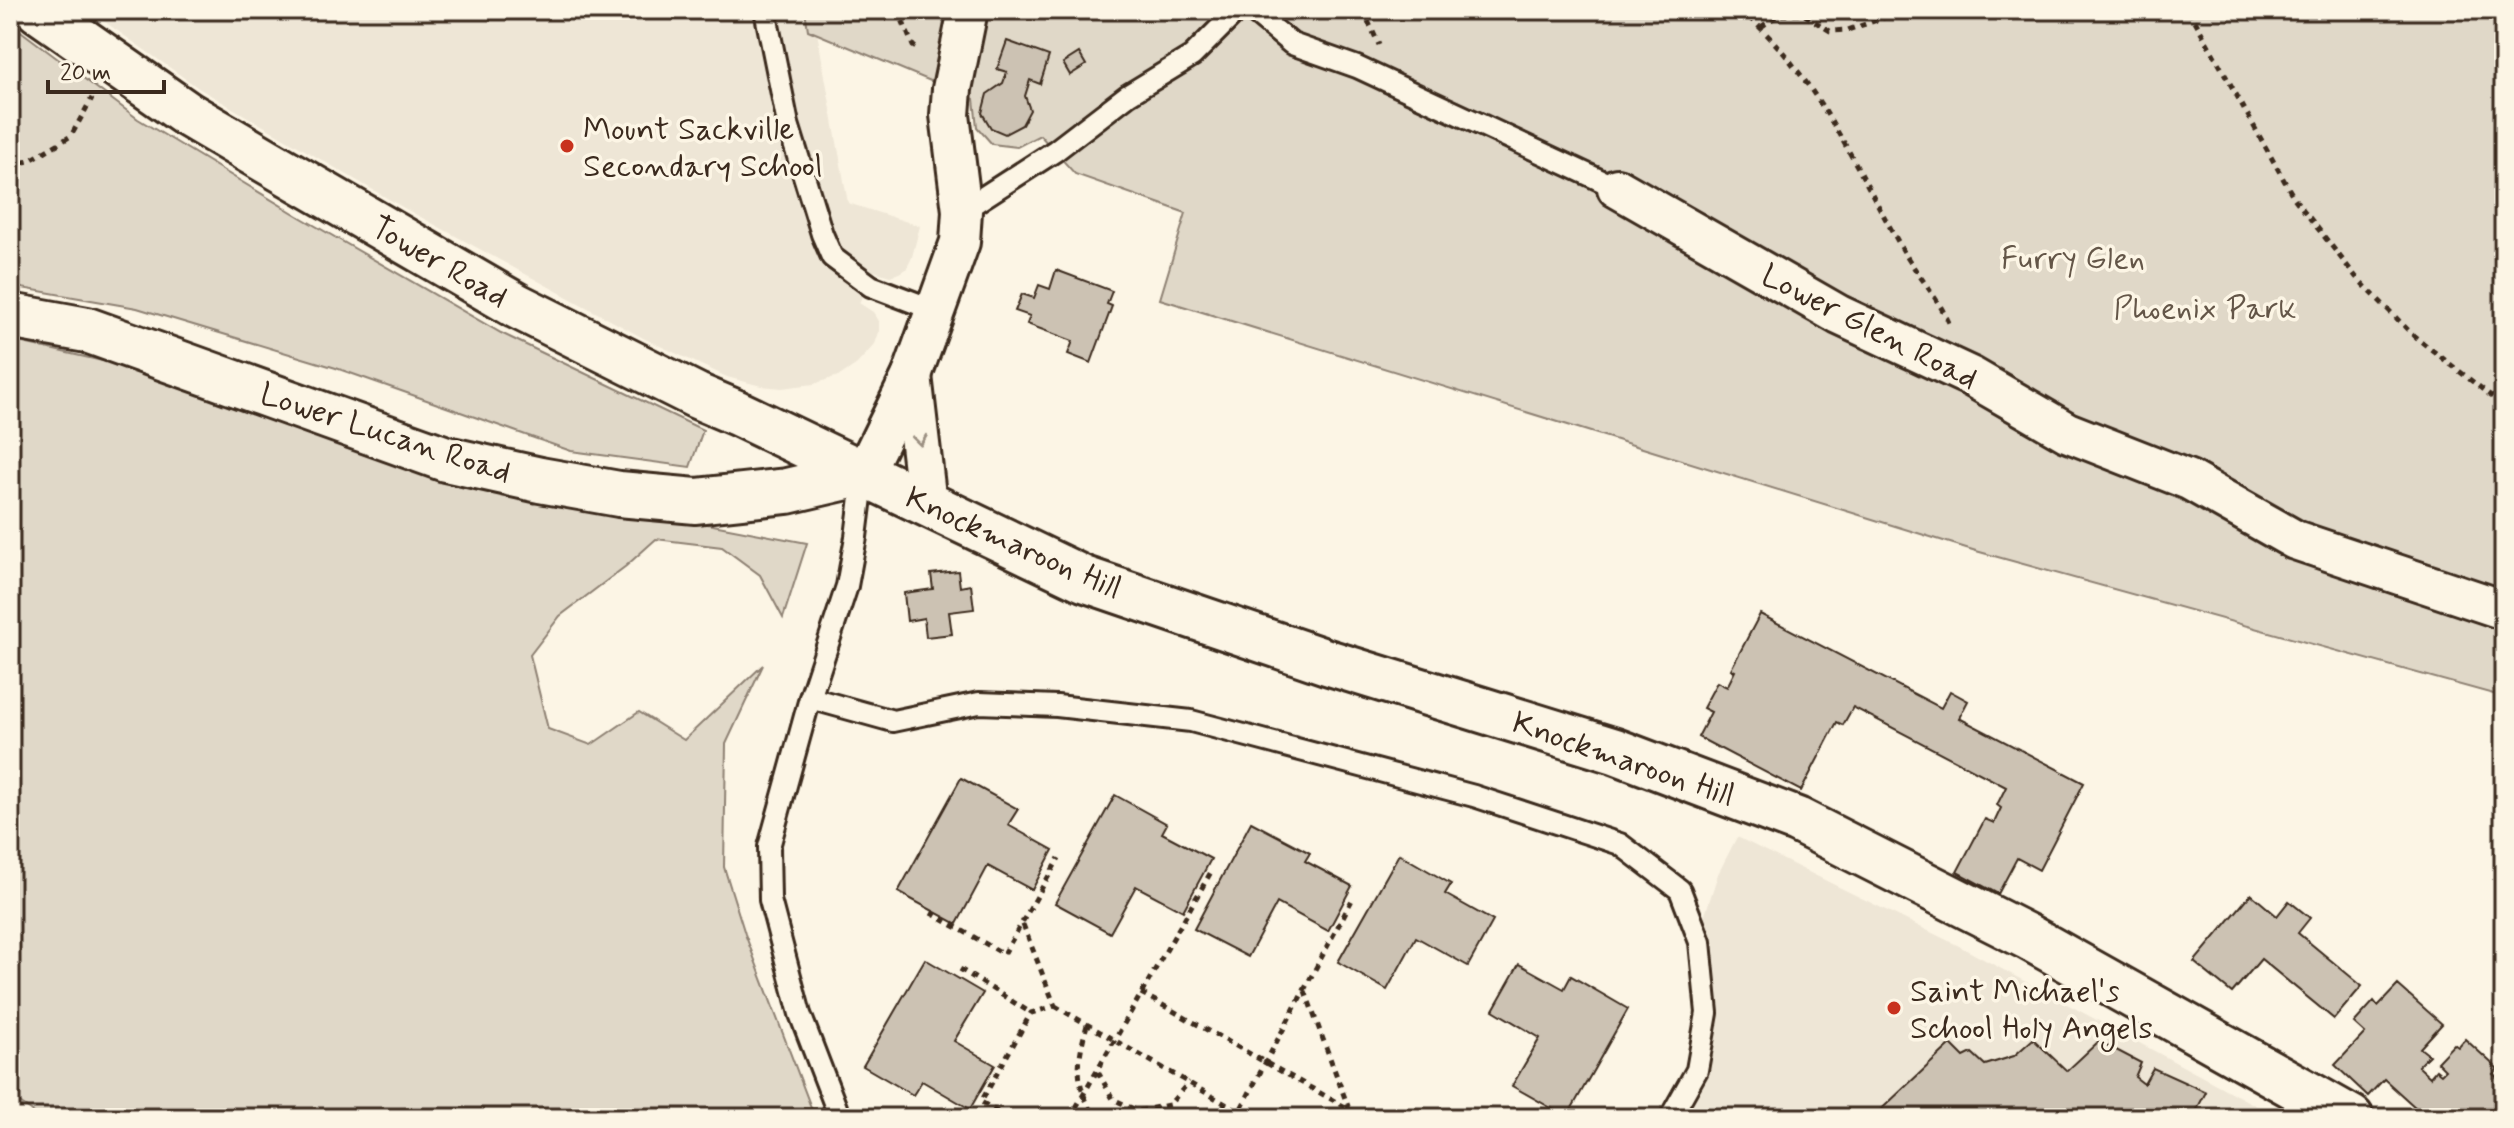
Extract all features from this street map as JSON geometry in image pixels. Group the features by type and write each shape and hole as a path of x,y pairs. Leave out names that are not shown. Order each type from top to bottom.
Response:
{"street":[{"name":"Tower Road","path":"38,10 187,114 517,306 697,396 864,473"},
{"path":"864,473 912,375 960,242 962,211 950,115 952,89 968,10"},
{"name":"Lower Glen Road","path":"1617,188 1839,315 1972,377 2067,432 2189,480 2295,540 2504,610"},
{"name":"Lower Lucan Road","path":"10,316 87,330 446,459 540,480 619,494 696,501 787,491 864,473"},
{"path":"912,375 927,504"},
{"name":"Knockmaroon Hill","path":"864,473 1084,579 1327,662 1615,751 1797,820 2028,937 2351,1118"}],"lane":[{"path":"765,10 788,124 832,257 871,286 934,310"},
{"path":"962,211 1055,151 1128,95 1192,56 1238,10"},
{"name":"Lower Glen Road","path":"1251,10 1292,44 1357,67 1617,188"},
{"path":"840,1118 800,1014 770,900 769,847 810,698 847,586 864,473"},
{"path":"810,698 893,721 979,703 1057,706 1191,721 1474,796 1620,844 1680,890 1700,942 1707,1013 1697,1070 1670,1118"}],"path":[{"path":"1740,10 1761,27 1805,82 1837,131 1906,255 1946,317 1972,377"},
{"path":"1761,27 1778,15 1803,14 1830,31 1848,30 1906,10"},
{"path":"2189,10 2294,198 2356,277 2414,336 2504,406"},
{"path":"10,165 29,161 71,136 96,90 108,59"},
{"path":"931,913 1004,954 1059,858"},
{"path":"1070,1118 1211,872"},
{"path":"1238,1115 1352,900"},
{"path":"1022,922 1055,1006 1189,1082 1238,1115 1250,1118"},
{"path":"960,969 1031,1013"},
{"path":"1304,990 1349,1109"},
{"path":"1141,993 1349,1109 1356,1116 1365,1118"},
{"path":"1008,1118 981,1102 1031,1013 1055,1006"},
{"path":"1087,1024 1079,1053 1078,1077 1097,1118"},
{"path":"1097,1071 1113,1099 1138,1111 1169,1105 1189,1082"}],"shaded area":[{"name":"Mount Sackville Secondary School","path":"88,10 813,10 848,203 920,226 912,257 907,268 899,273 890,276 874,271 859,303 873,312 879,321 879,332 875,344 857,364 841,375 814,384 782,388 727,377 645,339 404,208 200,89"},
{"name":"Saint Michael's School Holy Angels","path":"1737,837 1959,946 2266,1111 2263,1118 1682,1118 1698,1089 1712,1040 1712,977 1703,921 1718,874"}],"green space":[{"name":"Phoenix Park","path":"805,10 2504,10 2504,697 1976,551 1160,299 1186,213 1075,174 1040,135 1017,147 992,144 977,127 974,99 808,30"},
{"path":"10,23 138,119 300,217 501,333 703,430 690,467 571,451 336,368 137,308 10,286"},
{"path":"10,340 129,367 624,508 807,543 783,618 760,575 722,547 656,539 560,616 530,655 548,729 591,745 639,712 684,740 763,665 726,744 724,867 745,934 815,1118 41,1118 10,1096"}],"building":[{"path":"1007,41 1049,56 1040,84 1030,80 1025,96 1030,110 1022,125 1005,134 991,128 982,113 987,94 1003,83 1007,72 997,69"},
{"path":"1079,53 1086,65 1070,75 1063,63"},
{"path":"1056,270 1112,291 1107,304 1112,306 1091,363 1068,354 1073,341 1027,324 1030,316 1015,311 1022,294 1034,298 1039,285 1050,289"},
{"path":"958,571 960,587 971,585 974,609 949,612 952,634 926,637 924,618 907,621 904,593 933,589 931,574"},
{"path":"1760,614 1941,708 1950,691 1968,701 1959,718 2084,783 2039,870 2017,858 1998,894 1957,872 1985,819 1994,823 2001,808 1997,805 2006,787 1853,707 1843,725 1837,722 1801,791 1698,737 1711,712 1703,708 1717,682 1727,687 1735,671 1731,669"},
{"path":"961,778 1018,809 1008,825 1053,850 1032,890 988,866 957,924 898,892"},
{"path":"1115,795 1167,824 1162,833 1211,859 1183,911 1136,886 1110,933 1055,903"},
{"path":"1251,822 1310,853 1305,861 1352,886 1328,931 1277,903 1248,957 1194,929"},
{"path":"1399,854 1451,884 1445,894 1493,921 1468,966 1416,937 1387,990 1338,962"},
{"path":"2251,894 2277,916 2289,901 2310,918 2298,933 2362,986 2334,1019 2261,959 2232,993 2194,962"},
{"path":"925,959 983,993 954,1041 995,1065 970,1109 922,1081 913,1095 863,1066"},
{"path":"1519,964 1564,989 1571,976 1628,1009 1567,1117 1512,1086 1540,1038 1493,1010"},
{"path":"2398,985 2442,1024 2420,1048 2429,1055 2418,1066 2430,1077 2436,1070 2441,1074 2445,1070 2437,1062 2454,1044 2458,1047 2465,1039 2498,1069 2493,1074 2504,1084 2504,1118 2427,1118 2384,1079 2368,1096 2335,1065 2365,1033 2354,1023 2374,1001 2378,1006"},
{"path":"2033,1039 2067,1071 2099,1041 2141,1063 2135,1077 2144,1084 2153,1068 2206,1092 2197,1109 2217,1118 1872,1118 1951,1044 1964,1057 1972,1053 1985,1065 2014,1056"}],"place":[{"name":"Mount Sackville Secondary School","path":"567,146"},
{"name":"Saint Michael's School Holy Angels","path":"1894,1008"}],"park label":[{"name":"Furry Glen","path":"2073,257"}]}
